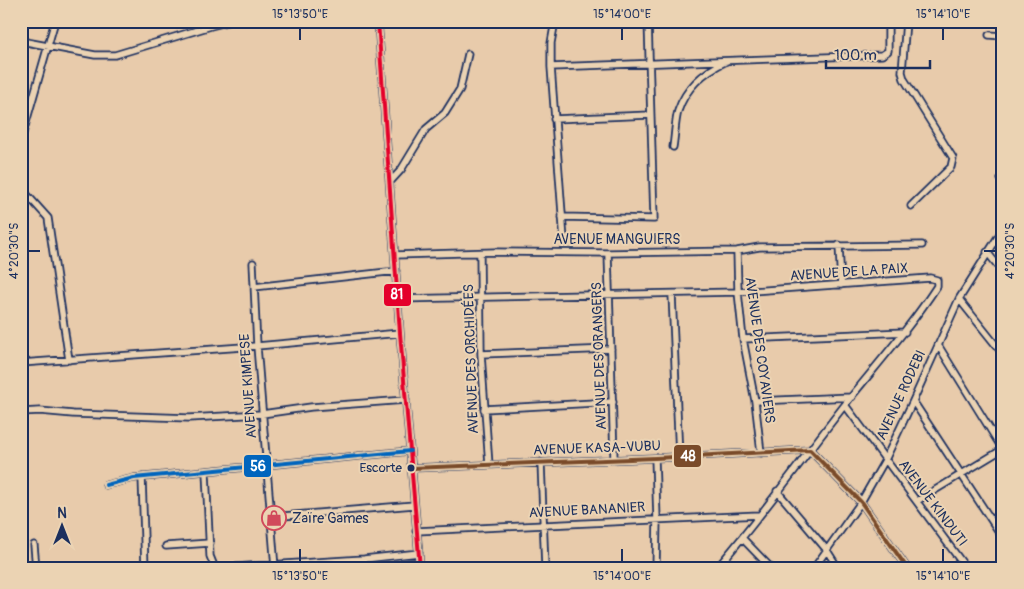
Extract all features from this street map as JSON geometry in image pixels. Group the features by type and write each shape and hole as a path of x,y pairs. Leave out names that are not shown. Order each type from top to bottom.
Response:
{"street":[{"path":"21,140 55,21"},
{"path":"21,41 95,55 115,55 232,21"},
{"path":"378,21 400,333 420,568"},
{"path":"555,21 551,43 551,67 564,240"},
{"path":"562,217 654,219 648,21"},
{"path":"551,67 882,55 888,51 888,21"},
{"path":"906,21 902,72 953,158 951,166 911,206"},
{"path":"989,35 1003,36"},
{"path":"390,182 402,170 426,129 445,113 460,89 468,54"},
{"path":"673,147 678,110 690,88 708,72 731,60"},
{"path":"554,119 650,115"},
{"path":"21,188 48,218 69,360"},
{"name":"AVENUE RODEBI","path":"814,568 861,502 885,460 960,299 987,252 1003,229"},
{"path":"839,245 840,285"},
{"name":"AVENUE MANGUIERS","path":"395,255 480,252 737,251 758,247 922,245"},
{"name":"AVENUE DES COYAVIERS","path":"737,251 738,292 743,339 755,400 761,453"},
{"name":"AVENUE DES ORCHIDÉES","path":"480,252 484,409 489,464"},
{"path":"987,252 1003,272"},
{"name":"AVENUE DES ORANGERS","path":"608,253 614,402 614,459"},
{"name":"AVENUE KIMPESE","path":"253,263 257,346 275,566"},
{"path":"254,287 396,271"},
{"name":"AVENUE DE LA PAIX","path":"398,299 738,292 930,278 937,280 937,286 905,332 717,568"},
{"path":"672,294 679,457"},
{"path":"960,299 1003,354"},
{"path":"743,339 905,332"},
{"path":"21,363 257,346 400,333"},
{"path":"917,501 1002,449 938,345"},
{"path":"482,354 611,349"},
{"path":"755,400 852,397"},
{"path":"21,412 40,411 189,418 262,414 406,400"},
{"path":"913,401 1003,538"},
{"path":"484,409 614,402"},
{"name":"AVENUE KINDUTI","path":"845,405 966,568"},
{"path":"810,450 861,502 908,568"},
{"name":"AVENUE KASA-VUBU","path":"412,468 810,450"},
{"path":"106,485 142,477 410,451"},
{"path":"655,458 656,568"},
{"path":"541,462 545,568"},
{"path":"206,472 212,562 214,566 219,568 275,566 419,554"},
{"path":"142,477 145,568"},
{"path":"777,491 826,550 838,568"},
{"path":"271,517 414,505"},
{"name":"AVENUE BANANIER","path":"416,530 760,515"},
{"path":"742,538 771,568"},
{"path":"166,546 210,544"},
{"path":"34,545 36,568"},
{"path":"364,559 364,568"}],"transit line":[{"name":"81","path":"378,21 400,333 420,568"},
{"name":"48","path":"412,468 810,450 861,502 907,568"},
{"name":"56","path":"106,485 134,478 410,451"}],"place":[{"name":"Escorte","path":"411,468"},
{"name":"Zaïre Games","path":"274,518"}]}
